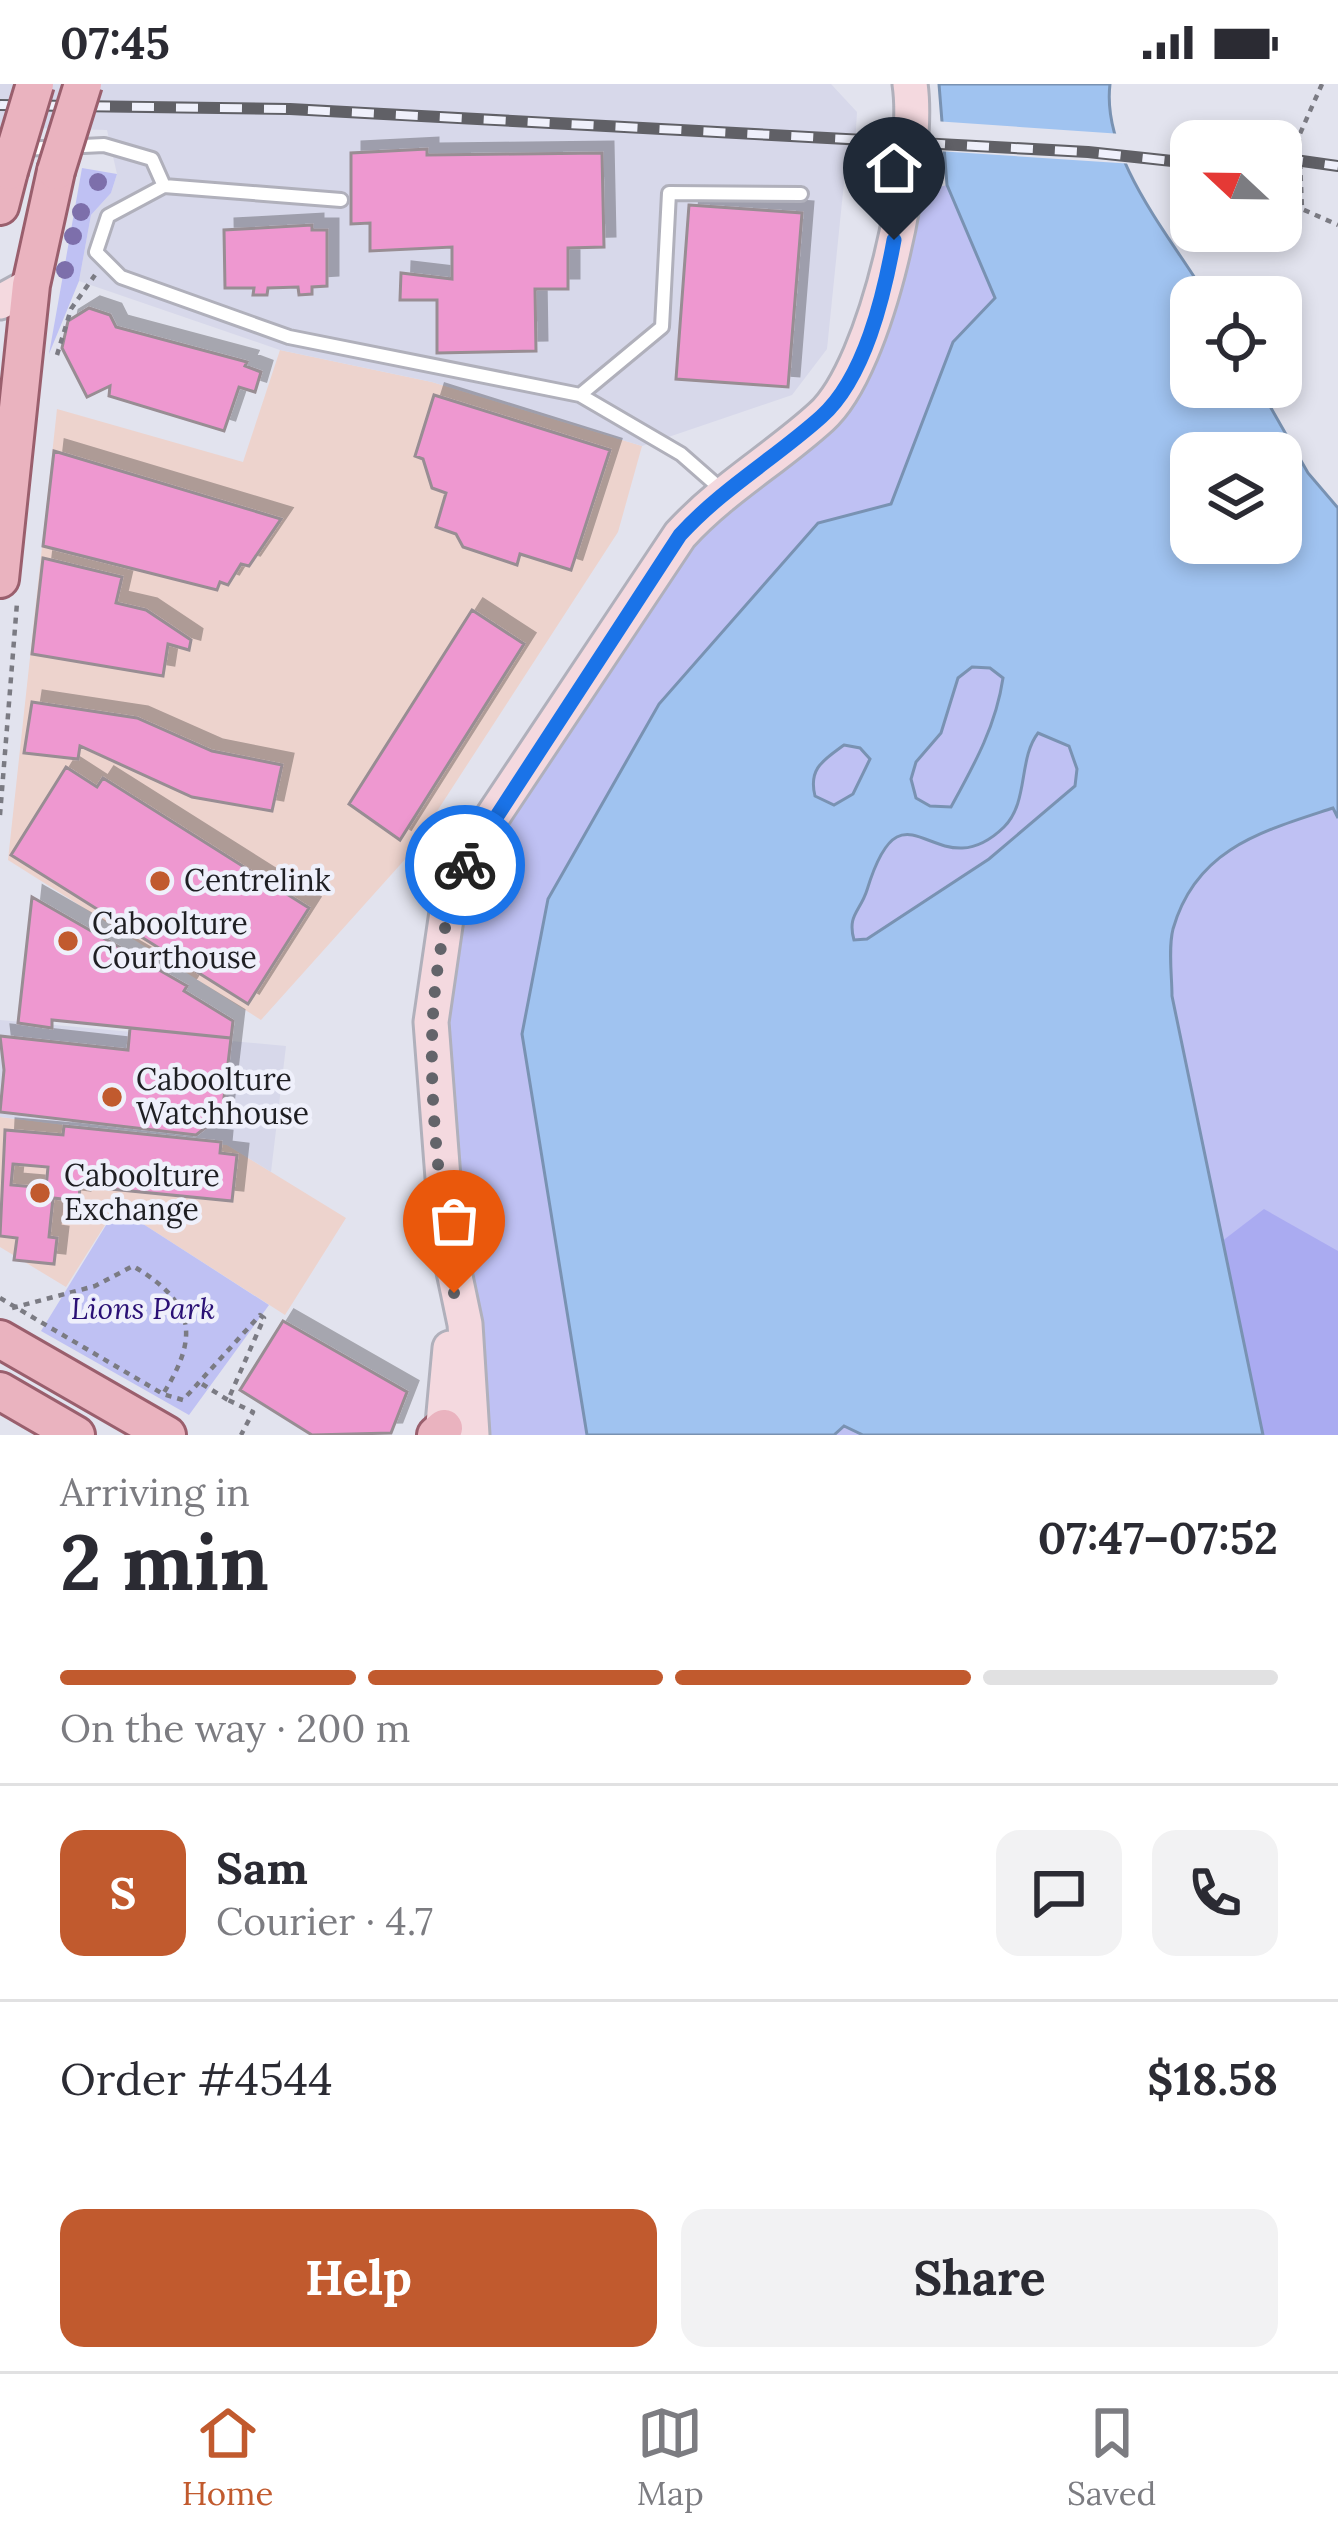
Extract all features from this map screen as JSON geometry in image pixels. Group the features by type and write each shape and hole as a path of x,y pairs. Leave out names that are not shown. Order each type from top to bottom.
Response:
{"main road":[{"path":"3,176 35,84"},
{"path":"0,579 16,294 82,84"},
{"path":"6,1323 167,1435"},
{"path":"0,1391 76,1435"}],"street":[{"path":"449,1433 454,1293 431,1022 448,905 472,846 680,535 723,490 825,415 856,365 886,283 902,197 910,84"}],"lane":[{"path":"3,176 104,145 152,159 164,186"},
{"path":"341,200 164,186 108,216 96,252 121,278 289,337 580,394 681,454 723,490"},
{"path":"580,394 662,327 669,193 801,194"}],"path":[{"path":"1322,84 1299,136 1302,209 1338,225"},
{"path":"56,360 71,309 85,284 107,264"},
{"path":"6,1323 133,1266 174,1293 185,1317 187,1340 163,1394"},
{"path":"0,1298 6,1323"},
{"path":"6,1323 183,1400 260,1315 264,1318 228,1400"},
{"path":"201,1383 253,1412 241,1435"}],"shaded area":[{"path":"0,84 831,84 857,112 855,146 847,153 827,349 792,395 642,446 432,382 280,350 79,281 91,215 111,193 117,174 107,130 0,127"},
{"path":"939,84 1110,84 1110,112 1127,168 1170,240 1170,252 1178,252 1193,276 1170,276 1170,408 1271,408 1285,432 1170,432 1170,564 1302,564 1302,462 1338,508 1338,818 1333,808 1282,825 1215,861 1184,901 1171,945 1172,996 1263,1435 863,1435 844,1426 834,1435 587,1435 522,1034 548,899 659,704 818,523 891,504 953,342 995,298 947,185","holes":["972,667 990,668 1003,678 1000,696 990,729 951,807 930,806 916,798 911,779 916,762 941,733 958,678","1038,733 1069,746 1077,769 1075,786 989,859 867,939 854,940 853,919 881,855 894,839 908,835 959,848 980,844 1004,827 1017,805","844,745 860,748 870,759 853,794 834,805 815,796 814,778 819,766"]},
{"path":"280,350 432,382 642,446 618,532 408,856 261,1020 8,860 57,409 243,462"},
{"name":"Caboolture Watchhouse","path":"0,1020 286,1046 271,1172 227,1145 0,1117"},
{"path":"0,1117 227,1145 346,1218 285,1315 126,1213 110,1217 66,1287 0,1247"},
{"path":"1264,1209 1338,1251 1338,1435 1263,1435 1221,1242"}],"green space":[{"path":"82,168 117,174 111,193 91,215 79,281 49,354"},
{"path":"947,185 996,298 1170,546 1170,564 1183,564 1301,741 1338,818 1338,1435 486,1435 479,1306 455,1293 431,1022 448,905 680,535 825,414 902,197"},
{"name":"Lions Park","path":"126,1213 269,1305 189,1415 41,1331 111,1217"}],"pier":[{"path":"934,121 1122,134 1134,164 937,151"}],"building":[{"path":"427,149 427,155 602,153 604,247 568,248 568,289 535,289 536,351 437,353 437,300 400,300 401,273 452,279 452,247 370,251 370,223 351,224 351,153"},
{"path":"689,205 802,213 788,387 676,379"},
{"path":"312,225 312,230 327,230 327,286 312,287 312,294 299,295 298,287 268,288 267,295 253,295 254,288 225,288 224,230"},
{"path":"89,308 110,315 116,327 247,362 245,366 261,372 255,392 239,387 224,431 109,396 110,386 87,397 62,348 68,321"},
{"path":"434,395 610,450 571,570 520,554 517,565 463,547 456,534 436,527 446,493 432,488 423,459 415,456"},
{"path":"54,451 281,519 249,566 241,564 228,585 220,582 217,590 43,546"},
{"path":"43,558 122,577 116,603 146,610 191,640 189,650 168,644 163,676 32,654"},
{"path":"472,610 524,644 400,840 349,804"},
{"path":"32,702 137,718 212,751 282,765 272,811 192,797 80,746 78,759 24,753"},
{"name":"Centrelink","path":"66,767 97,787 103,778 309,908 248,1004 11,855"},
{"name":"Caboolture Courthouse","path":"32,897 187,986 184,991 233,1021 231,1038 52,1020 52,1028 18,1023"},
{"name":"Caboolture Watchhouse","path":"130,1028 231,1038 222,1115 196,1135 0,1112 4,1070 0,1036 128,1050"},
{"name":"Caboolture Exchange","path":"64,1126 221,1142 220,1153 237,1155 232,1201 80,1186 79,1201 53,1198 49,1237 57,1238 54,1264 14,1260 17,1238 0,1236 5,1130 63,1135","holes":["13,1164 48,1167 46,1188 11,1185"]},
{"path":"283,1321 407,1392 391,1433 312,1435 240,1390"}],"railway":[{"path":"0,105 290,109 1088,152 1170,161"},
{"path":"1302,161 1338,166"}],"way so far":[{"path":"454,1293 431,1022 435,967 448,905 465,865"}],"place":[{"name":"Centrelink","path":"160,881"},
{"name":"Caboolture Courthouse","path":"68,941"},
{"name":"Caboolture Watchhouse","path":"112,1097"},
{"name":"Caboolture Exchange","path":"40,1193"}],"route":[{"path":"465,865 472,846 680,535 713,499 825,415 856,365 886,283 894,240"}]}
